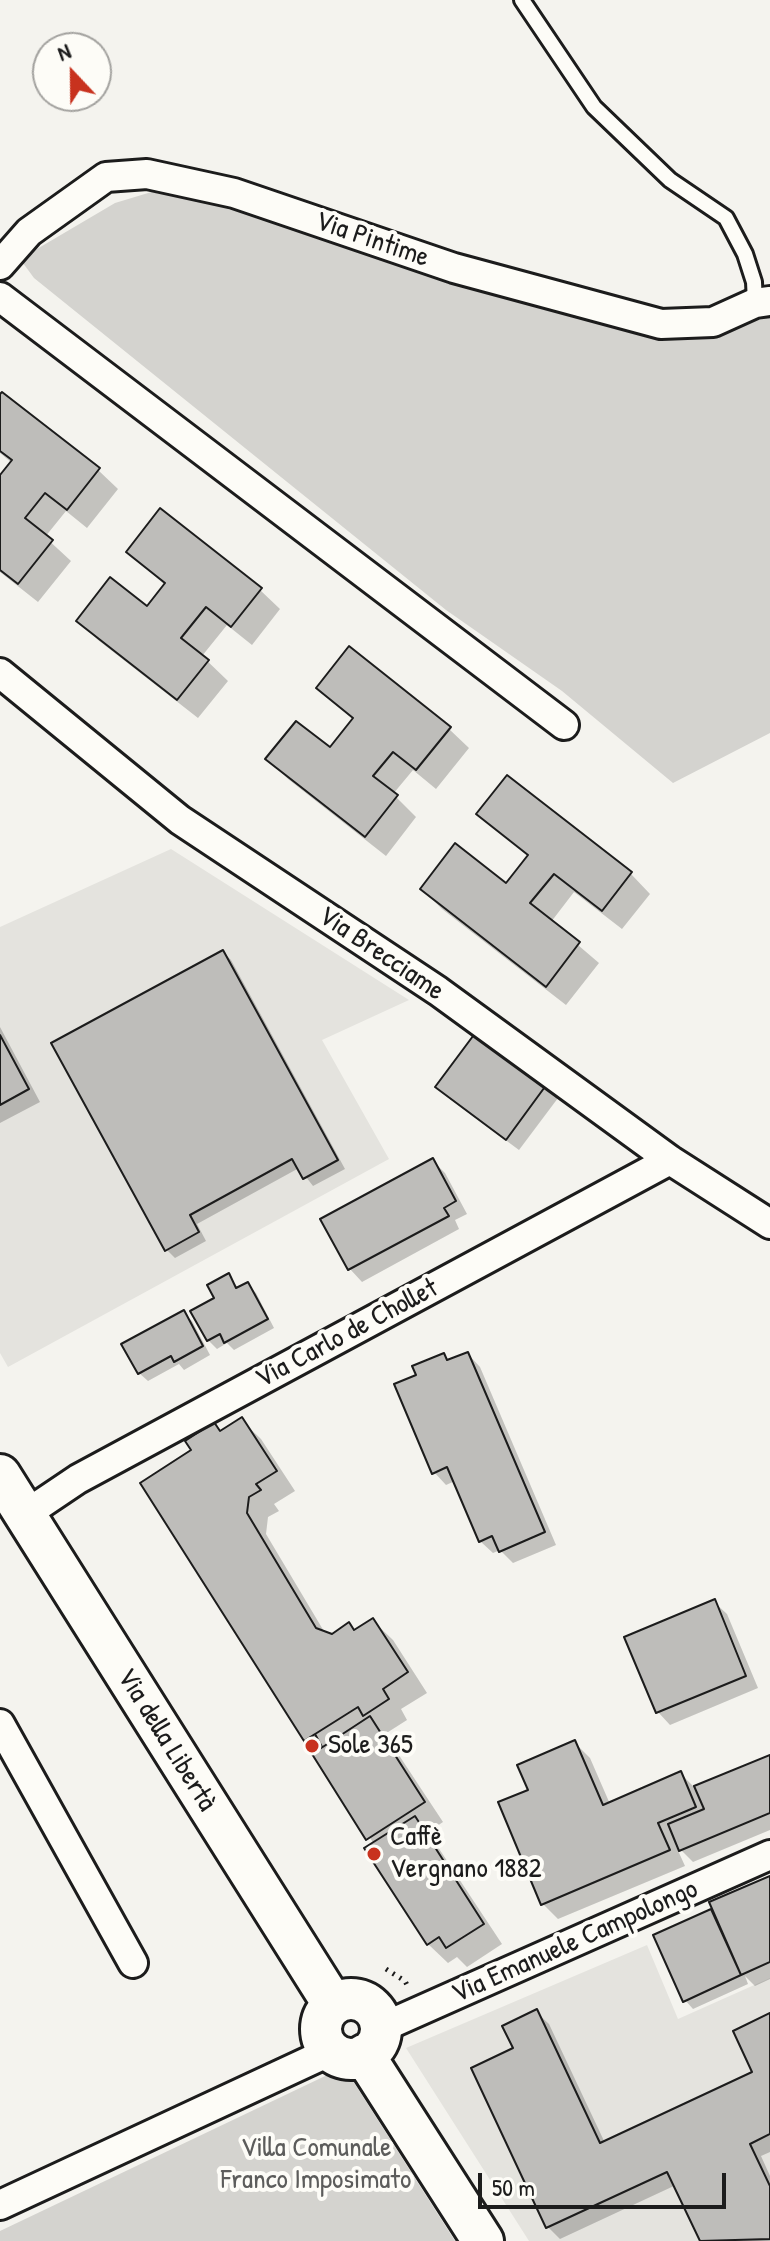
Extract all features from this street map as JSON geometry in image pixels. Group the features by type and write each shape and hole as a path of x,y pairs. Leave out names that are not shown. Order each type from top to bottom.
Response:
{"main road":[{"name":"Via della Libertà","path":"0,1475 333,2004"},
{"path":"345,1999 365,2002 379,2017 359,2045 324,2043 323,2016 333,2004 345,1999"},
{"path":"359,2045 483,2241"}],"street":[{"name":"Via Pintime","path":"0,265 29,232 106,177 147,174 234,193 454,268 661,324 713,322 762,302"},
{"path":"0,297 564,725"},
{"name":"Via Brecciame","path":"0,673 180,820 438,991 670,1160 770,1224"},
{"name":"Via Carlo de Chollet","path":"26,1514 78,1479 670,1160"},
{"path":"0,1724 133,1963"},
{"name":"Via Emanuele Campolongo","path":"0,2205 359,2045 770,1855"}],"lane":[{"path":"522,0 594,107 670,180 726,218 745,254 762,302"}],"path":[{"path":"386,1969 405,1981 409,1988"}],"shaded area":[{"path":"171,849 409,1000 322,1040 389,1159 8,1367 0,1353 0,927"},
{"path":"647,1945 678,2019 770,1978 770,2241 529,2241 406,2048"}],"green space":[{"path":"168,187 507,297 663,334 770,312 770,733 673,783 562,691 446,610 34,278 20,259 115,203"},
{"name":"Villa Comunale Franco Imposimato","path":"344,2067 455,2241 0,2241 0,2231"}],"building":[{"path":"2,392 100,468 67,510 45,493 25,518 53,540 18,584 0,570 0,475 12,460 0,451"},
{"path":"160,508 262,588 231,627 206,607 181,638 209,660 177,700 76,621 110,577 147,606 165,583 126,552"},
{"path":"349,646 451,727 416,770 393,752 373,776 398,795 365,837 265,759 296,721 330,747 353,718 316,688"},
{"path":"507,775 632,872 602,911 554,874 530,903 580,942 546,987 420,889 455,843 506,883 528,855 476,814"},
{"path":"223,950 338,1160 303,1179 292,1159 190,1215 199,1232 165,1251 51,1043"},
{"path":"476,1032 547,1084 506,1140 435,1087"},
{"path":"0,1035 29,1089 0,1105"},
{"path":"433,1158 456,1201 444,1208 449,1216 348,1270 320,1219"},
{"path":"229,1273 236,1288 248,1282 268,1319 224,1343 220,1334 207,1341 190,1311 214,1298 207,1285"},
{"path":"184,1310 203,1346 174,1362 171,1356 138,1374 121,1344"},
{"path":"468,1352 545,1532 499,1552 492,1536 479,1542 447,1467 432,1474 394,1384 416,1375 412,1366 444,1353 447,1360"},
{"path":"242,1417 277,1471 256,1484 261,1490 249,1497 247,1513 316,1628 332,1634 349,1622 354,1630 373,1618 408,1672 383,1689 389,1699 363,1716 358,1707 304,1741 140,1483 191,1450 185,1441 214,1422 220,1431"},
{"path":"715,1599 746,1676 656,1713 624,1637"},
{"path":"370,1716 425,1802 366,1840 312,1754"},
{"path":"315,1734 322,1747 312,1754 304,1741"},
{"path":"575,1740 603,1805 681,1771 696,1807 658,1823 670,1850 541,1905 498,1802 528,1790 517,1765"},
{"path":"770,1755 770,1813 679,1851 668,1824 704,1809 694,1786"},
{"path":"415,1816 484,1924 446,1948 439,1937 427,1945 364,1848"},
{"path":"770,1876 770,1962 741,1975 709,1902"},
{"path":"711,1909 741,1975 683,2002 653,1935"},
{"path":"537,2009 600,2143 752,2072 733,2031 770,2013 770,2134 750,2144 770,2186 770,2239 700,2241 667,2172 546,2228 471,2068 513,2048 502,2026"}],"place":[{"name":"Sole 365","path":"312,1746"},
{"name":"Caffè Vergnano 1882","path":"374,1854"}]}
